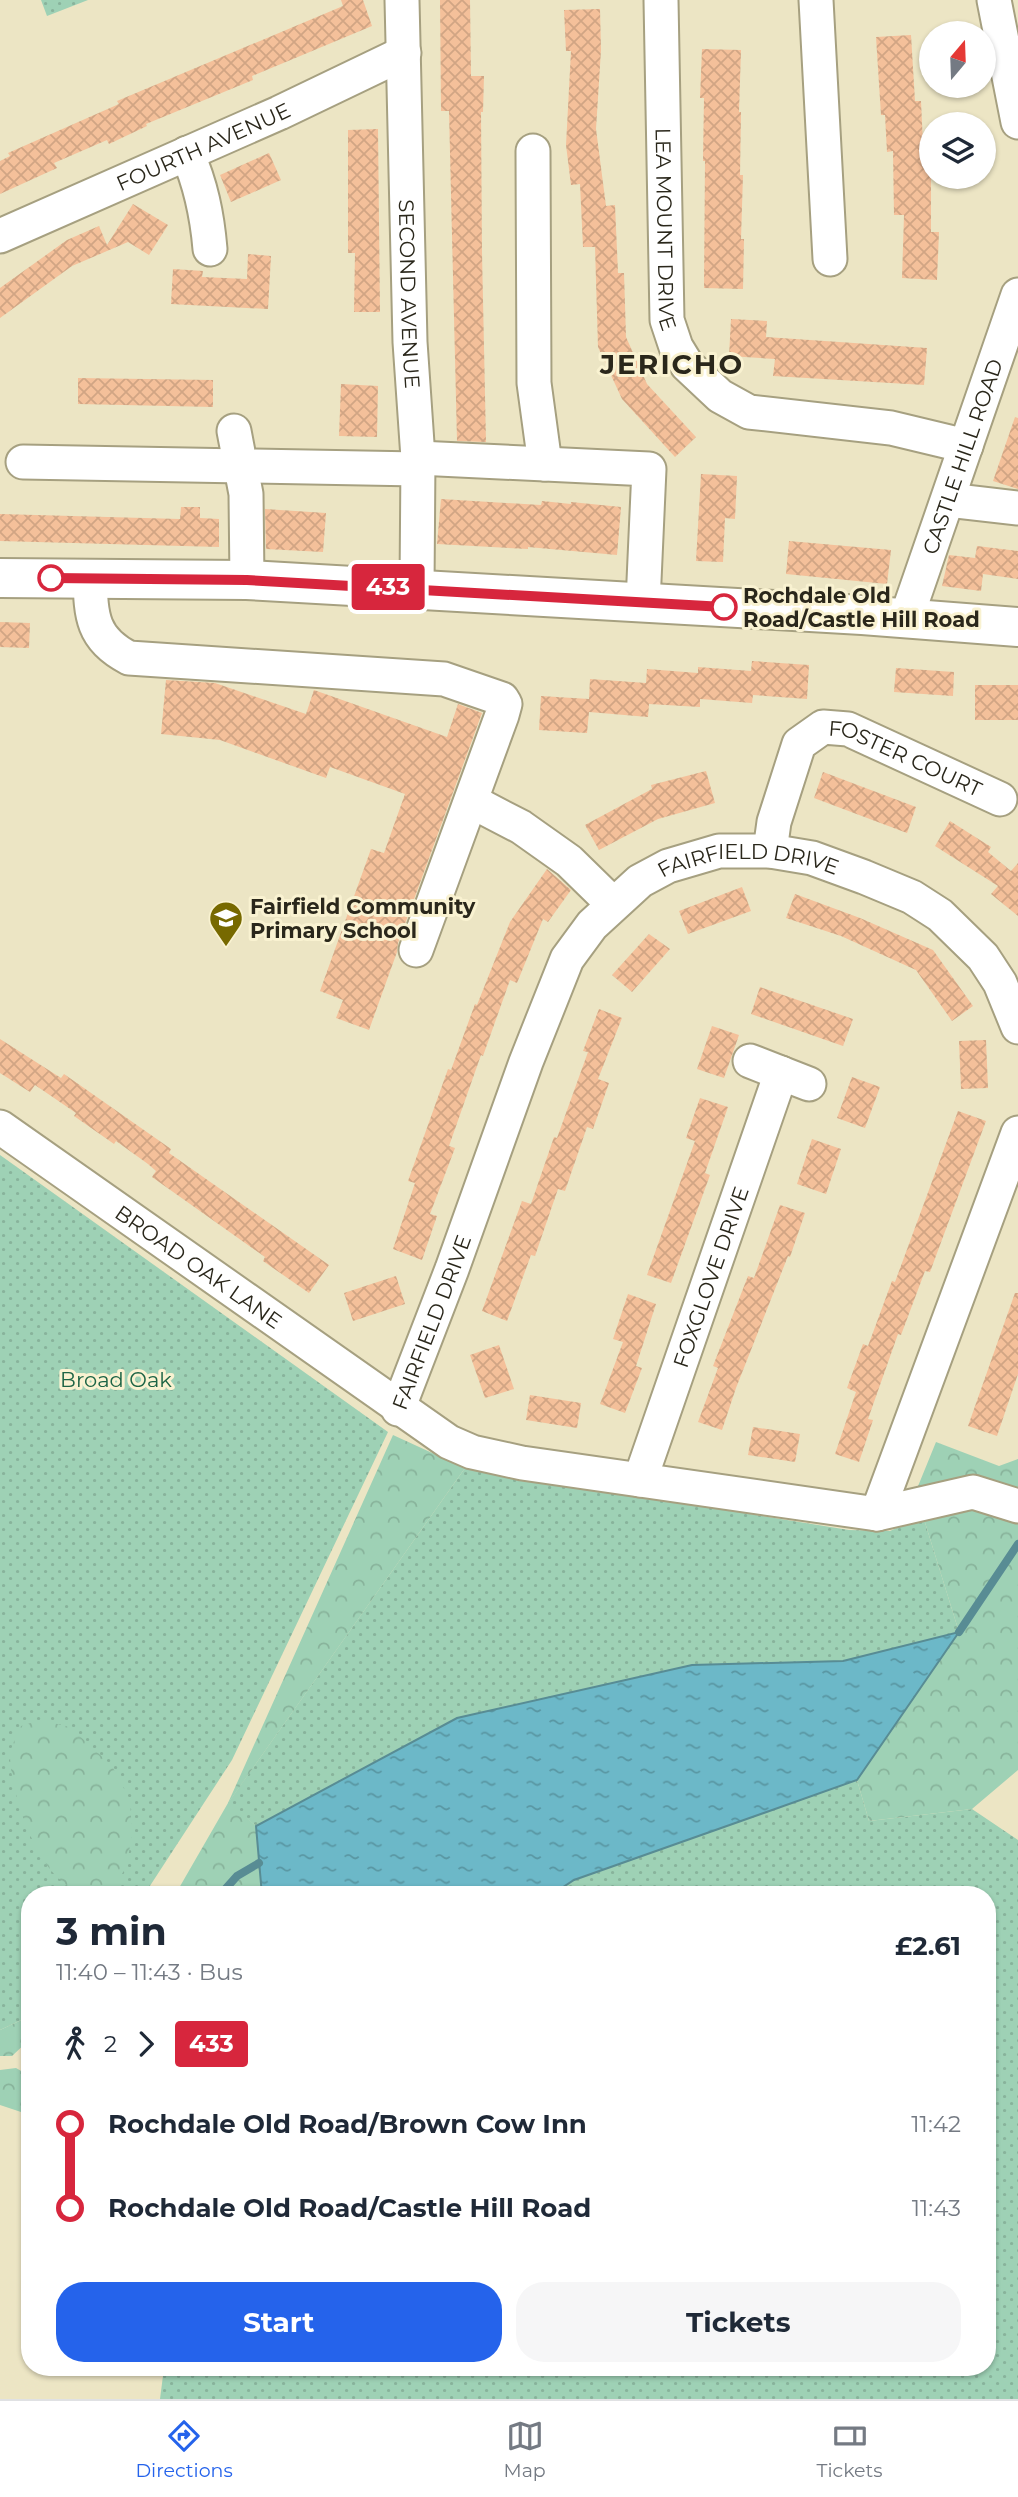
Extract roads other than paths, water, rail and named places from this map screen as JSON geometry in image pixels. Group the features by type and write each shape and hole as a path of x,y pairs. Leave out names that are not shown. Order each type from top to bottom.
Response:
{"main road":[{"path":"0,578 247,580 417,588 1018,627"}],"street":[{"name":"SECOND AVENUE","path":"402,0 410,342 418,464 417,588"},
{"name":"LEA MOUNT DRIVE","path":"661,0 667,320 676,347 687,365 720,396 749,412 891,428 966,446"},
{"path":"816,0 830,259"},
{"path":"994,0 1018,121"},
{"name":"FOURTH AVENUE","path":"0,236 279,113 404,53"},
{"path":"533,151 534,383 545,464"},
{"path":"187,153 199,180 206,209 210,249"},
{"name":"CASTLE HILL ROAD","path":"906,619 1018,295"},
{"path":"234,431 246,494 247,580"},
{"path":"23,462 545,464 649,469 643,603"},
{"path":"948,500 1018,508"},
{"path":"90,578 91,613 100,635 116,652 129,658 444,679 502,699 505,704 502,715 416,950"},
{"name":"FOSTER COURT","path":"770,851 774,822 799,744 822,727 849,729 1000,800"},
{"path":"471,801 522,827 569,861 613,904"},
{"name":"FAIRFIELD DRIVE","path":"877,1514 522,1462 472,1452 449,1443 398,1409 452,1269 526,1062 567,959 592,925 640,881 668,866 719,852 770,851 812,858 864,877 912,897 940,915 984,957 1000,983 1018,1027"},
{"name":"FOXGLOVE DRIVE","path":"640,1480 795,1078 750,1061"},
{"name":"BROAD OAK LANE","path":"0,1127 398,1409"},
{"path":"877,1514 1007,1202 1018,1133"},
{"path":"877,1514 973,1492 1018,1506"}],"water":[{"path":"959,1632 857,1780 574,1880 565,1886 261,1886 256,1826 457,1718 692,1665 843,1661"}],"waterway":[{"path":"959,1632 1018,1544"},
{"path":"228,1886 237,1876 259,1863"}],"place":[{"name":"Rochdale Old Road/Castle Hill Road","path":"724,607"},
{"name":"Fairfield Community Primary School","path":"226,948"}],"district":[{"name":"JERICHO","path":"672,364"}],"park label":[{"name":"Broad Oak","path":"116,1379"}]}
